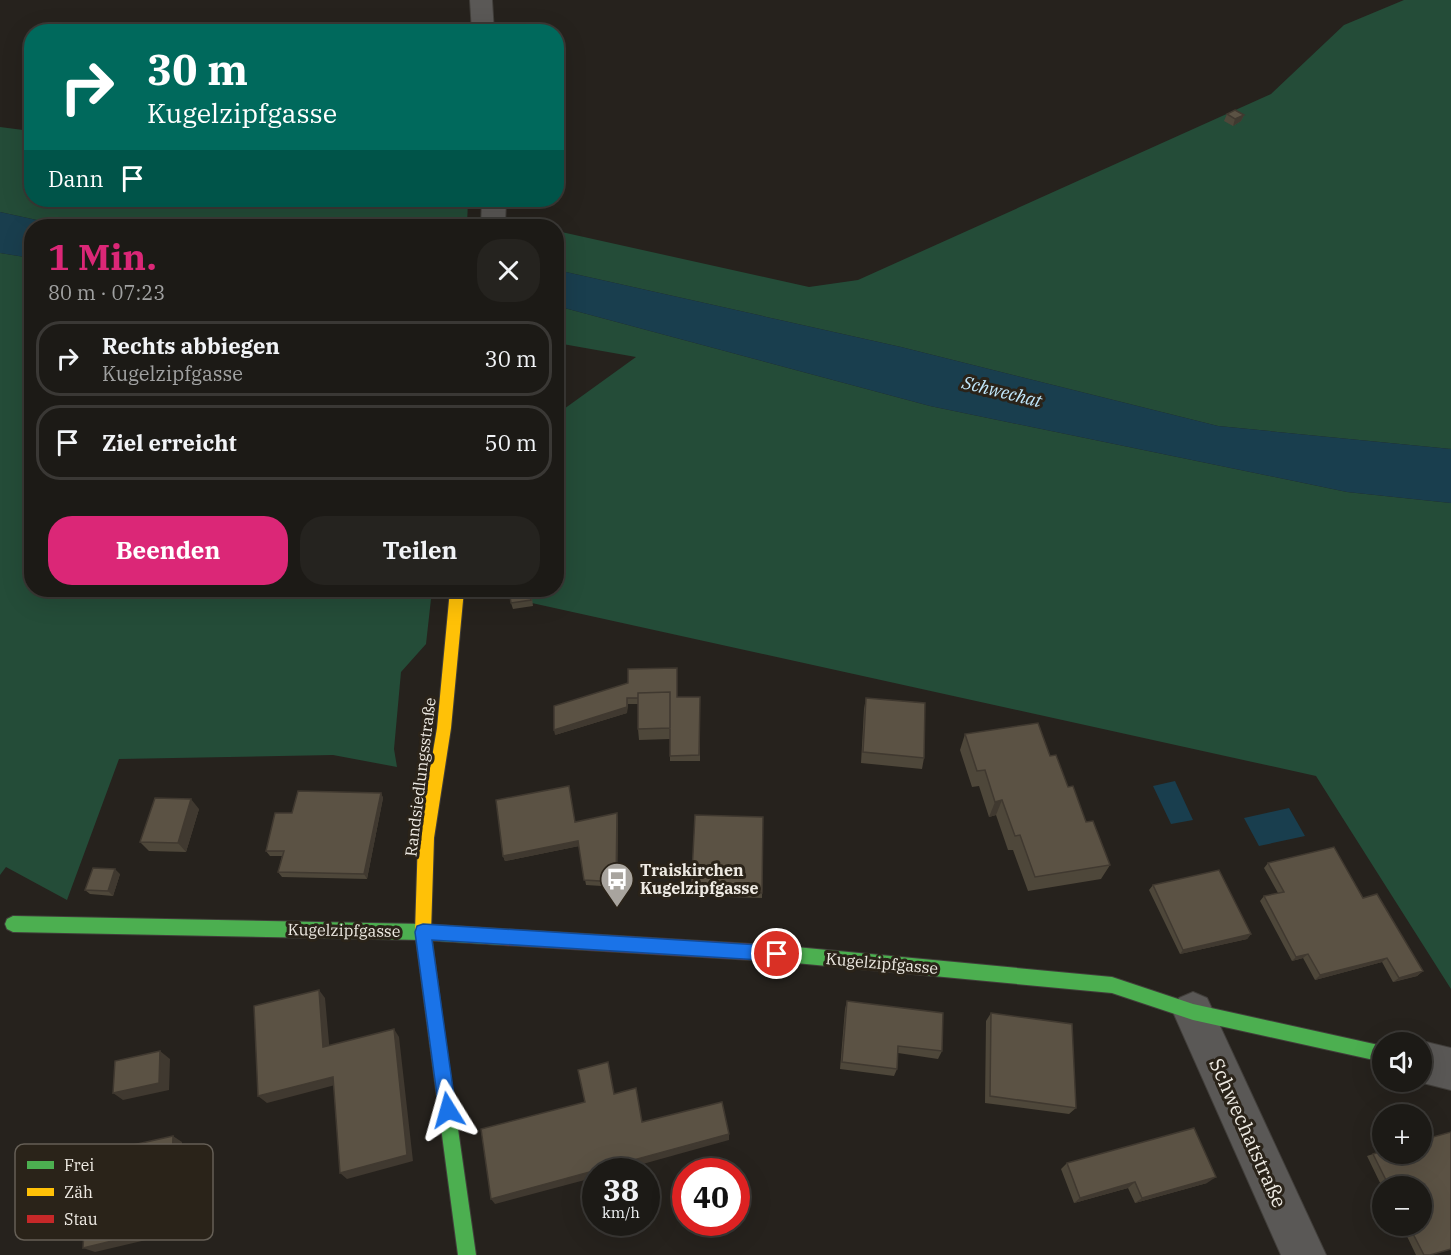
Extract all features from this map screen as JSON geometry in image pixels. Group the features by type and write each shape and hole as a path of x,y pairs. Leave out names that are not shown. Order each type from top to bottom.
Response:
{"street":[{"path":"481,0 482,24"},
{"name":"Randsiedlungsstraße","path":"456,597 444,728 426,838 423,932 467,1255"},
{"name":"Kugelzipfgasse","path":"13,924 423,932 801,955 1112,985 1193,1012 1372,1052"},
{"name":"Schwechatstraße","path":"1193,1012 1304,1255"},
{"path":"1432,1064 1451,1069"}],"green space":[{"path":"1404,0 1451,0 1451,449 1218,426 901,347 564,272 564,233 809,287 858,280 1271,94 1344,25"},
{"path":"0,127 24,130 24,207 468,207 467,219 32,219 0,212"},
{"path":"0,253 24,257 24,597 431,597 426,644 401,672 394,749 397,767 333,755 119,759 67,900 6,867 0,875"},
{"path":"564,308 930,406 1347,492 1451,503 1451,989 1316,776 504,597 564,597 564,409 636,357 564,344"}],"water":[{"path":"0,212 32,219 24,219 24,257 0,253"},
{"name":"Schwechat","path":"564,272 901,347 1218,426 1451,449 1451,503 1347,492 930,406 564,308"},
{"path":"1175,781 1193,820 1171,824 1153,786"},
{"path":"1289,808 1305,836 1259,846 1244,818"}],"building":[{"path":"1235,110 1244,115 1235,119 1227,114"},
{"path":"510,597 531,597 531,600 511,603"},
{"path":"677,668 677,697 700,697 699,755 670,756 670,692 638,693 638,698 627,698 627,707 554,730 554,706 628,683 628,669"},
{"path":"670,692 670,728 638,729 638,693"},
{"path":"866,698 925,703 924,758 863,752"},
{"path":"1038,723 1050,756 1056,755 1068,787 1073,786 1086,822 1093,821 1110,865 1035,877 1020,835 1015,836 1002,800 995,802 985,770 977,771 965,734"},
{"path":"569,786 575,822 617,813 616,882 584,880 578,841 503,856 496,800"},
{"path":"298,791 381,793 364,874 278,872 284,851 266,851 275,813 292,813"},
{"path":"155,798 191,799 178,843 140,842"},
{"path":"695,815 763,817 762,893 691,892"},
{"path":"1334,847 1363,898 1377,894 1423,971 1399,978 1387,958 1320,975 1308,954 1296,957 1264,896 1284,892 1268,863"},
{"path":"93,868 115,869 108,891 85,890"},
{"path":"1219,870 1251,934 1183,950 1153,885"},
{"path":"319,990 323,1047 394,1029 407,1155 340,1173 333,1077 258,1096 254,1006"},
{"path":"847,1001 943,1013 942,1051 898,1046 897,1069 842,1062"},
{"path":"991,1013 1072,1024 1076,1108 990,1096"},
{"path":"160,1051 159,1083 113,1093 115,1061"},
{"path":"608,1062 614,1094 636,1088 642,1122 722,1102 729,1134 641,1158 582,1158 582,1174 491,1199 481,1129 585,1102 578,1070"},
{"path":"1194,1128 1216,1177 1142,1198 1135,1182 1080,1198 1067,1163"},
{"path":"1451,1132 1451,1249 1424,1255 1414,1236 1432,1236 1432,1176 1384,1176 1378,1164 1432,1164 1432,1137"},
{"path":"173,1136 173,1144 137,1144"},
{"path":"83,1240 116,1240 83,1248"}],"traffic: fast":[{"path":"13,924 423,932 503,937"},
{"path":"785,954 1112,985 1193,1012 1372,1052"},
{"path":"438,1045 467,1255"}],"traffic: slow":[{"path":"438,1045 423,932 426,838 444,728 456,597"}],"traffic: jam":[{"path":"503,937 785,954"}],"place":[{"name":"Traiskirchen Kugelzipfgasse","path":"617,908"}],"route":[{"path":"448,1110 423,932 777,954"}]}
